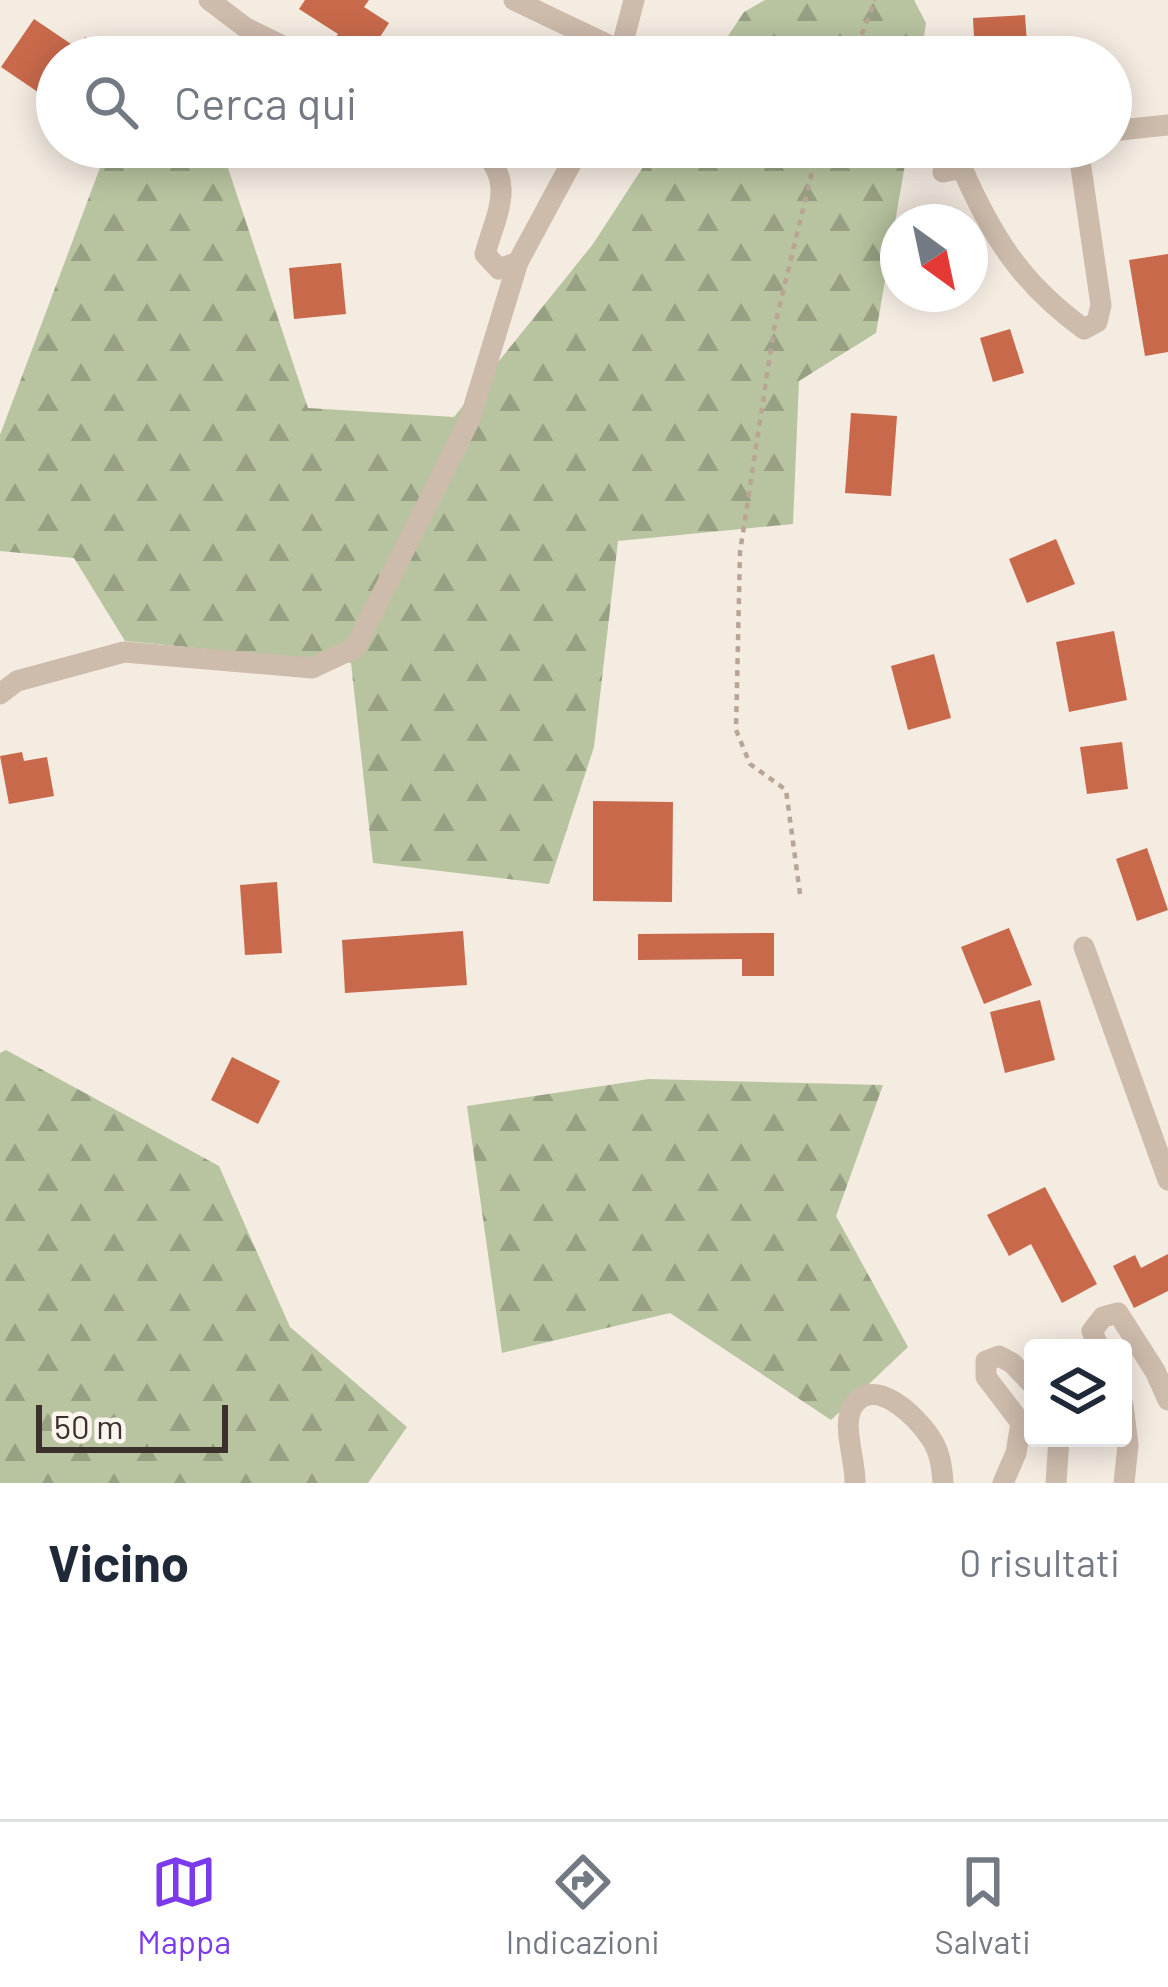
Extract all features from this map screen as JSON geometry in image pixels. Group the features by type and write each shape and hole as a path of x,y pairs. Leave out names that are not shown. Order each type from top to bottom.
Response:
{"street":[{"path":"208,0 262,36"},
{"path":"514,0 585,36"},
{"path":"625,36 634,0"},
{"path":"1132,129 1168,125"},
{"path":"498,168 504,190 485,254 499,269 518,262"},
{"path":"0,694 17,681 124,652 312,668 355,648 470,419 518,262 569,168"},
{"path":"943,172 962,168 988,228 1047,302 1084,328 1097,322 1101,305 1081,168"},
{"path":"1084,947 1168,1180"},
{"path":"1095,1339 1092,1331 1102,1317 1118,1313 1168,1400"},
{"path":"1003,1483 1016,1453 1021,1423 986,1377 986,1361 999,1356 1024,1376"},
{"path":"855,1483 849,1418 853,1406 874,1394 891,1399 931,1437 942,1464 943,1483"},
{"path":"1056,1483 1058,1447"},
{"path":"1124,1483 1128,1447"}],"path":[{"path":"861,36 875,0"},
{"path":"800,894 785,790 750,764 736,730 740,574 774,329 813,168"}],"green space":[{"path":"765,0 914,0 926,23 924,36 728,36 744,12"},
{"path":"100,168 228,168 308,408 454,417 593,244 642,168 904,168 898,204 880,204 876,333 799,381 793,524 618,541 594,747 549,884 373,863 351,663 125,641 74,558 0,551 0,435"},
{"path":"6,1050 219,1166 290,1327 407,1427 368,1483 0,1483 0,1053"},
{"path":"649,1079 883,1085 836,1216 908,1347 831,1420 670,1313 502,1353 467,1106"}],"building":[{"path":"305,0 369,0 364,7 389,23 381,36 337,36 299,9"},
{"path":"1025,15 1026,36 974,36 973,18"},
{"path":"34,19 59,36 36,36 36,91 1,67"},
{"path":"1168,254 1168,352 1145,356 1129,260"},
{"path":"341,263 346,314 294,319 289,268"},
{"path":"1010,329 1024,373 993,382 980,338"},
{"path":"851,413 897,416 891,496 845,493"},
{"path":"1056,539 1075,584 1027,603 1009,559"},
{"path":"1114,631 1127,700 1069,712 1056,642"},
{"path":"934,654 951,718 908,730 891,666"},
{"path":"1122,742 1128,789 1087,794 1080,747"},
{"path":"22,752 24,761 47,757 54,796 9,804 0,756"},
{"path":"593,801 673,802 672,902 593,901"},
{"path":"1147,848 1168,910 1137,921 1116,859"},
{"path":"277,882 282,953 245,955 240,885"},
{"path":"1009,928 1032,985 984,1004 961,947"},
{"path":"463,931 467,985 345,993 342,940"},
{"path":"774,933 774,976 742,976 742,959 638,960 638,934"},
{"path":"1040,1000 1055,1060 1005,1073 990,1012"},
{"path":"232,1057 280,1081 258,1124 211,1100"},
{"path":"1045,1187 1097,1284 1062,1303 1031,1244 1009,1256 987,1215"},
{"path":"1168,1254 1168,1291 1134,1308 1113,1266 1135,1255 1141,1268"}]}
